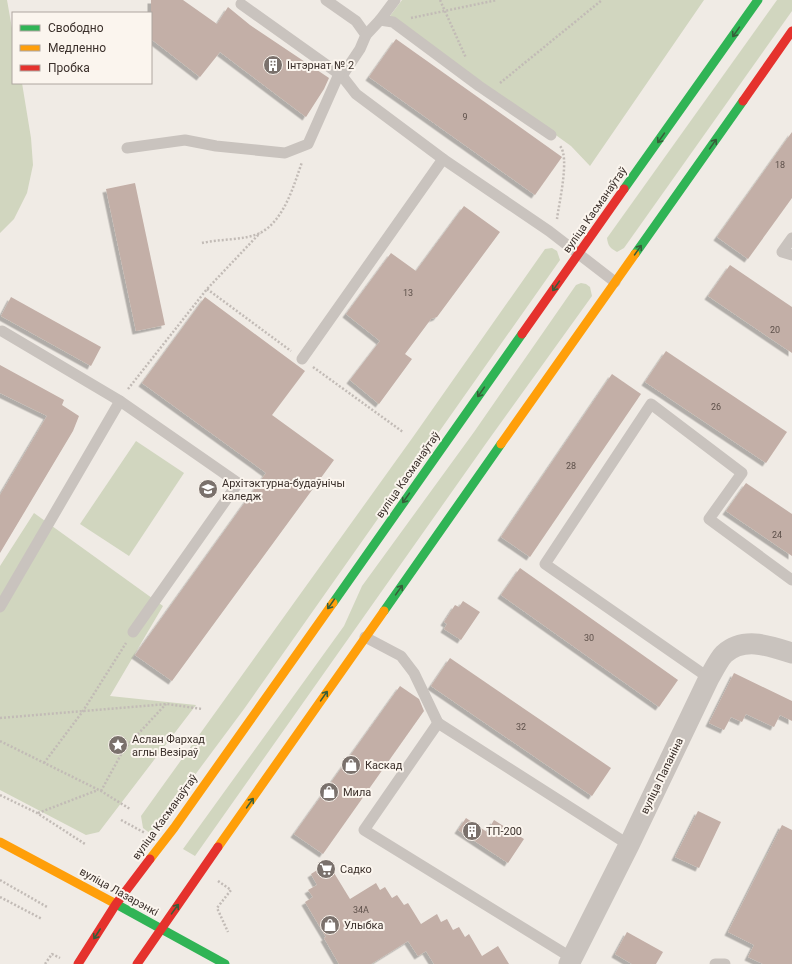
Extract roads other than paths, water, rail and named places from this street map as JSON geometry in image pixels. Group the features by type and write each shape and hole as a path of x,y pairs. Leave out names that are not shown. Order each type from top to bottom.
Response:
{"main road":[{"name":"вуліца Касманаўтаў","path":"78,964 116,904 174,828 758,0"},
{"path":"137,964 365,637 792,31"},
{"name":"вуліца Лазарэнкі","path":"0,842 225,964"}],"street":[{"name":"вуліца Папаніна","path":"571,961 629,845 709,678 723,654 740,645 759,643 792,653"}],"lane":[{"path":"326,0 356,21 366,35"},
{"path":"127,148 185,140 216,146 285,153 308,144 340,75 360,49 366,35 380,20 394,0"},
{"path":"241,4 340,75 356,94 444,159 549,231 615,282"},
{"path":"380,20 393,22 551,135"},
{"path":"302,359 444,159"},
{"path":"792,238 782,252 792,255"},
{"path":"2,331 120,401 238,483 133,632"},
{"path":"0,607 120,401"},
{"path":"709,678 545,564 651,404 742,472 709,519 792,580"},
{"path":"365,637 401,656 414,673 438,723 629,845"},
{"path":"438,723 364,830 571,961"},
{"path":"715,964 725,964"}],"place":[{"name":"Інтэрнат № 2","path":"273,65"},
{"name":"Архітэктурна-будаўнічы каледж","path":"208,489"},
{"name":"Аслан Фархад аглы Везіраў","path":"118,745"},
{"name":"Каскад","path":"351,765"},
{"name":"Мила","path":"329,792"},
{"name":"ТП-200","path":"472,831"},
{"name":"Садко","path":"326,869"},
{"name":"Улыбка","path":"330,925"}]}
